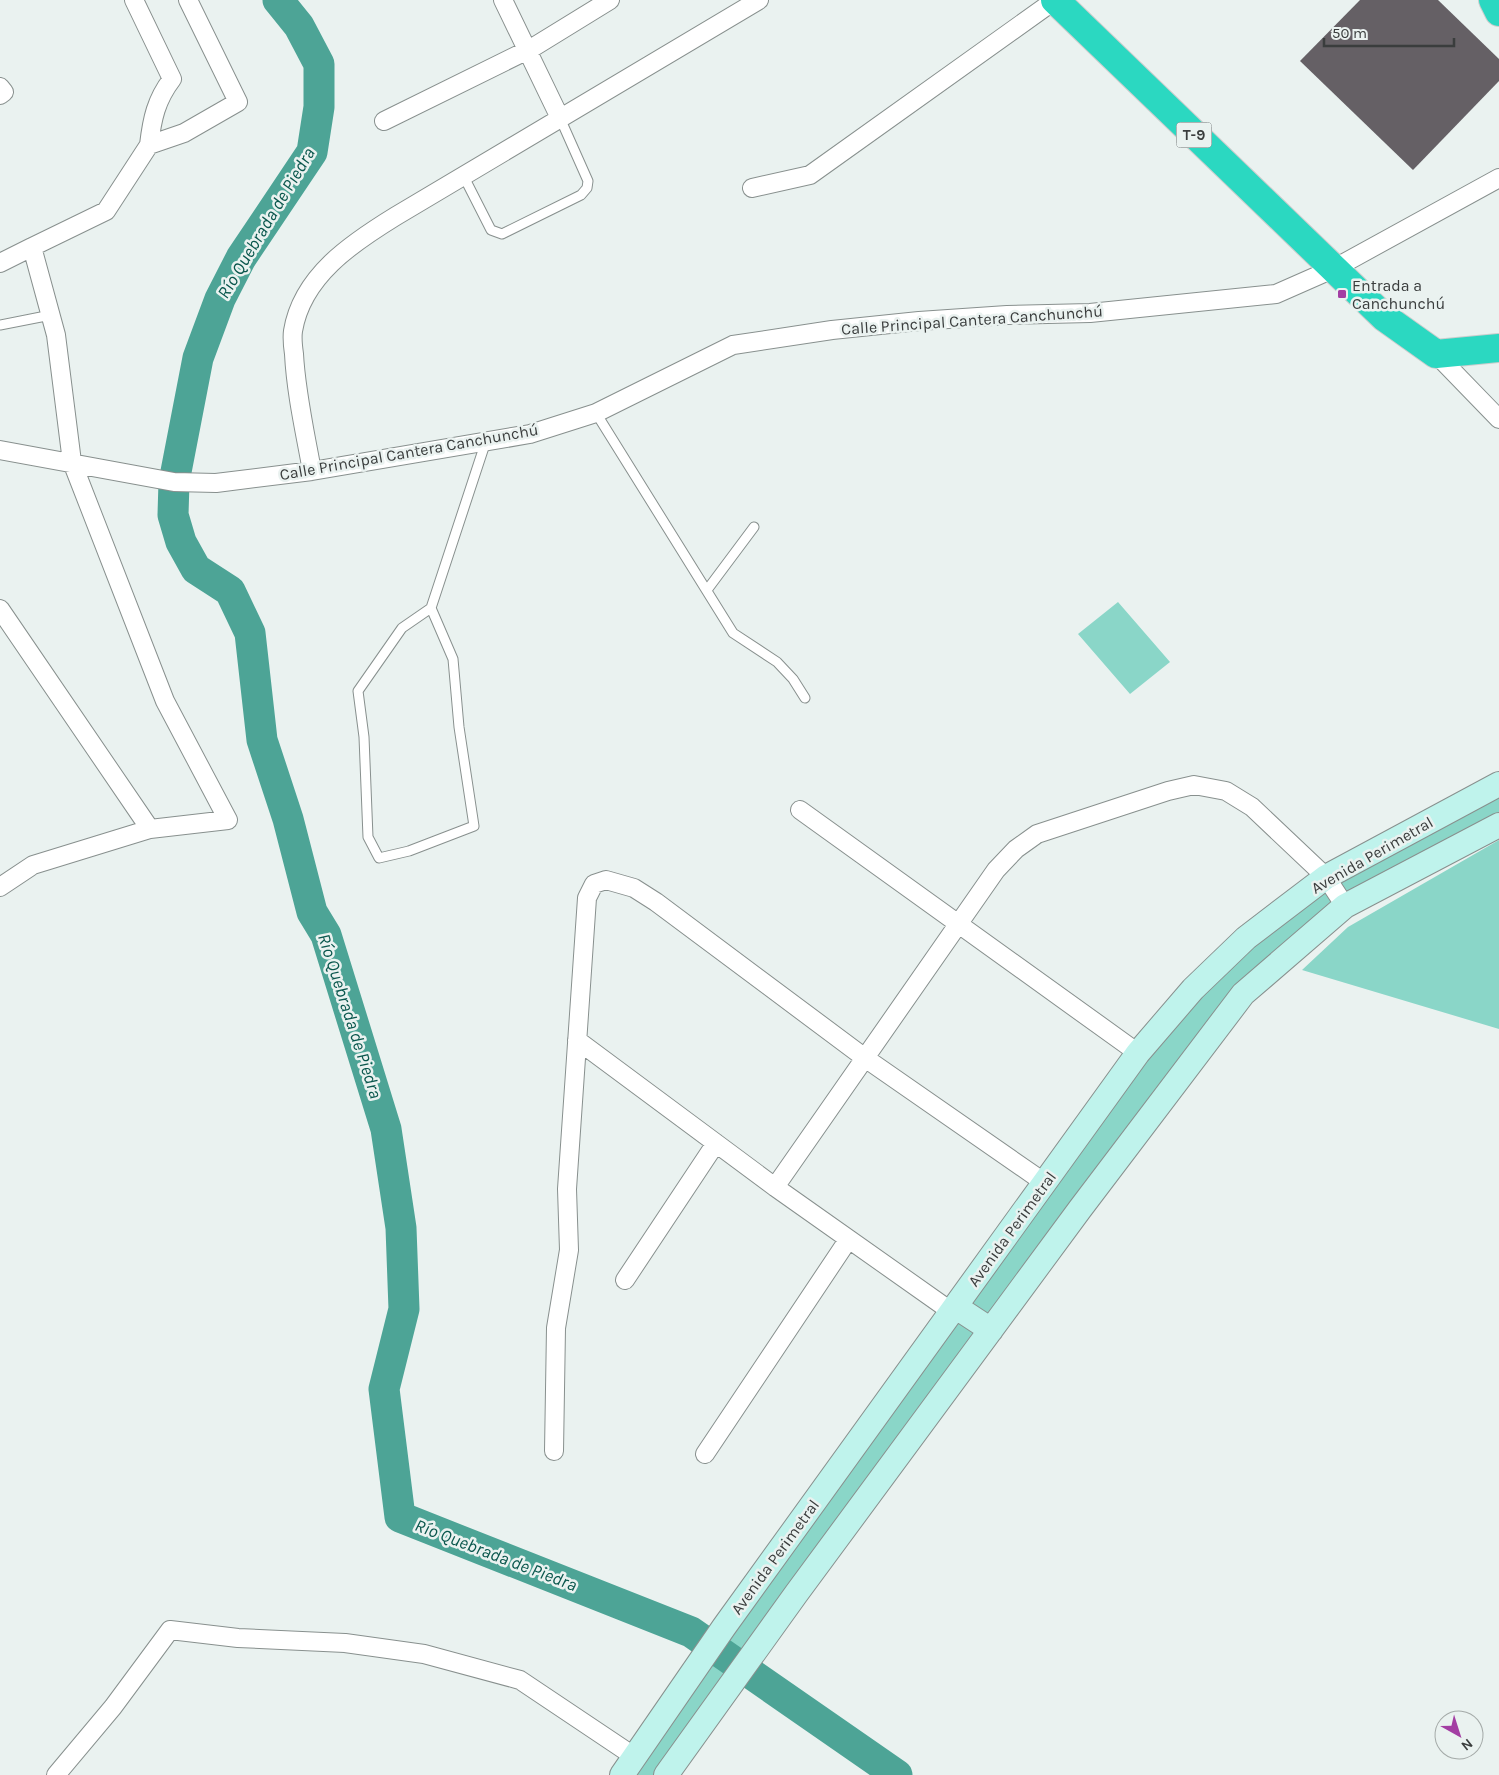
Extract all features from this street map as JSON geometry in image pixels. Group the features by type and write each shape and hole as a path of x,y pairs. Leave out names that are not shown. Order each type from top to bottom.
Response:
{"highway":[{"name":"T-9","path":"1055,0 1384,317 1436,354"},
{"path":"1494,0 1499,12"},
{"path":"1436,354 1499,348"}],"main road":[{"name":"Avenida Perimetral","path":"629,1766 724,1627 1138,1053 1193,989 1246,938 1326,878 1499,784"},
{"name":"Avenida Perimetral","path":"666,1775 796,1594 991,1330 1243,994 1345,906 1499,825"},
{"path":"954,1310 991,1330"}],"street":[{"path":"0,262 106,211 149,145 153,115 161,94 172,79 134,0"},
{"path":"149,145 184,133 238,102 188,0"},
{"path":"503,0 560,118"},
{"path":"384,121 528,50 610,0"},
{"path":"312,471 295,371 292,332 302,300 323,272 350,245 463,175 759,0"},
{"path":"752,188 810,176 1055,0"},
{"path":"0,87 4,92 0,95"},
{"name":"Calle Principal Cantera Canchunchú","path":"0,450 174,482 216,483 312,471 530,434 596,413 733,345 832,330 919,321 1007,315 1090,313 1276,294 1335,268 1499,178"},
{"path":"0,887 33,865 150,830 228,820 166,702 72,462 56,335 32,247"},
{"path":"1436,354 1499,419"},
{"path":"0,609 150,830"},
{"path":"775,1187 996,870 1016,849 1037,834 1168,791 1194,785 1226,791 1252,807 1326,878 1345,906"},
{"path":"800,810 1138,1053"},
{"path":"554,1451 556,1328 569,1250 567,1189 586,898 594,884 606,880 634,888 656,902 865,1058 1045,1183"},
{"path":"577,1040 848,1240 954,1310"},
{"path":"625,1280 716,1144"},
{"path":"705,1454 848,1240"},
{"path":"56,1775 113,1707 170,1630 238,1638 345,1643 424,1654 520,1680 629,1766"}],"lane":[{"path":"463,175 491,230 496,233 502,234 581,195 587,188 588,181 560,118"},
{"path":"0,325 51,315"},
{"path":"596,413 733,633 776,662 793,678 805,698"},
{"path":"431,608 453,659 459,727 474,826 409,851 379,858 368,837 364,737 358,691 402,628 431,608 486,441"},
{"path":"707,590 754,527"}],"green space":[{"path":"1118,602 1170,662 1130,694 1078,634"},
{"path":"1499,784 1499,825 1345,906 1243,994 666,1775 625,1775 1036,1196 1246,938"},
{"path":"1499,840 1499,1029 1302,970 1348,927"}],"building":[{"path":"1360,0 1438,0 1499,59 1499,81 1413,170 1300,61"}],"waterway":[{"name":"Río Quebrada de Piedra","path":"278,0 299,26 319,64 319,107 312,152 241,258 220,299 198,358 174,482 173,515 181,542 196,569 230,591 250,633 262,740 288,819 312,912 326,935 386,1129 401,1228 404,1309 384,1389 400,1517 691,1632 897,1775"}],"place":[{"name":"Entrada a Canchunchú","path":"1342,294"}]}
